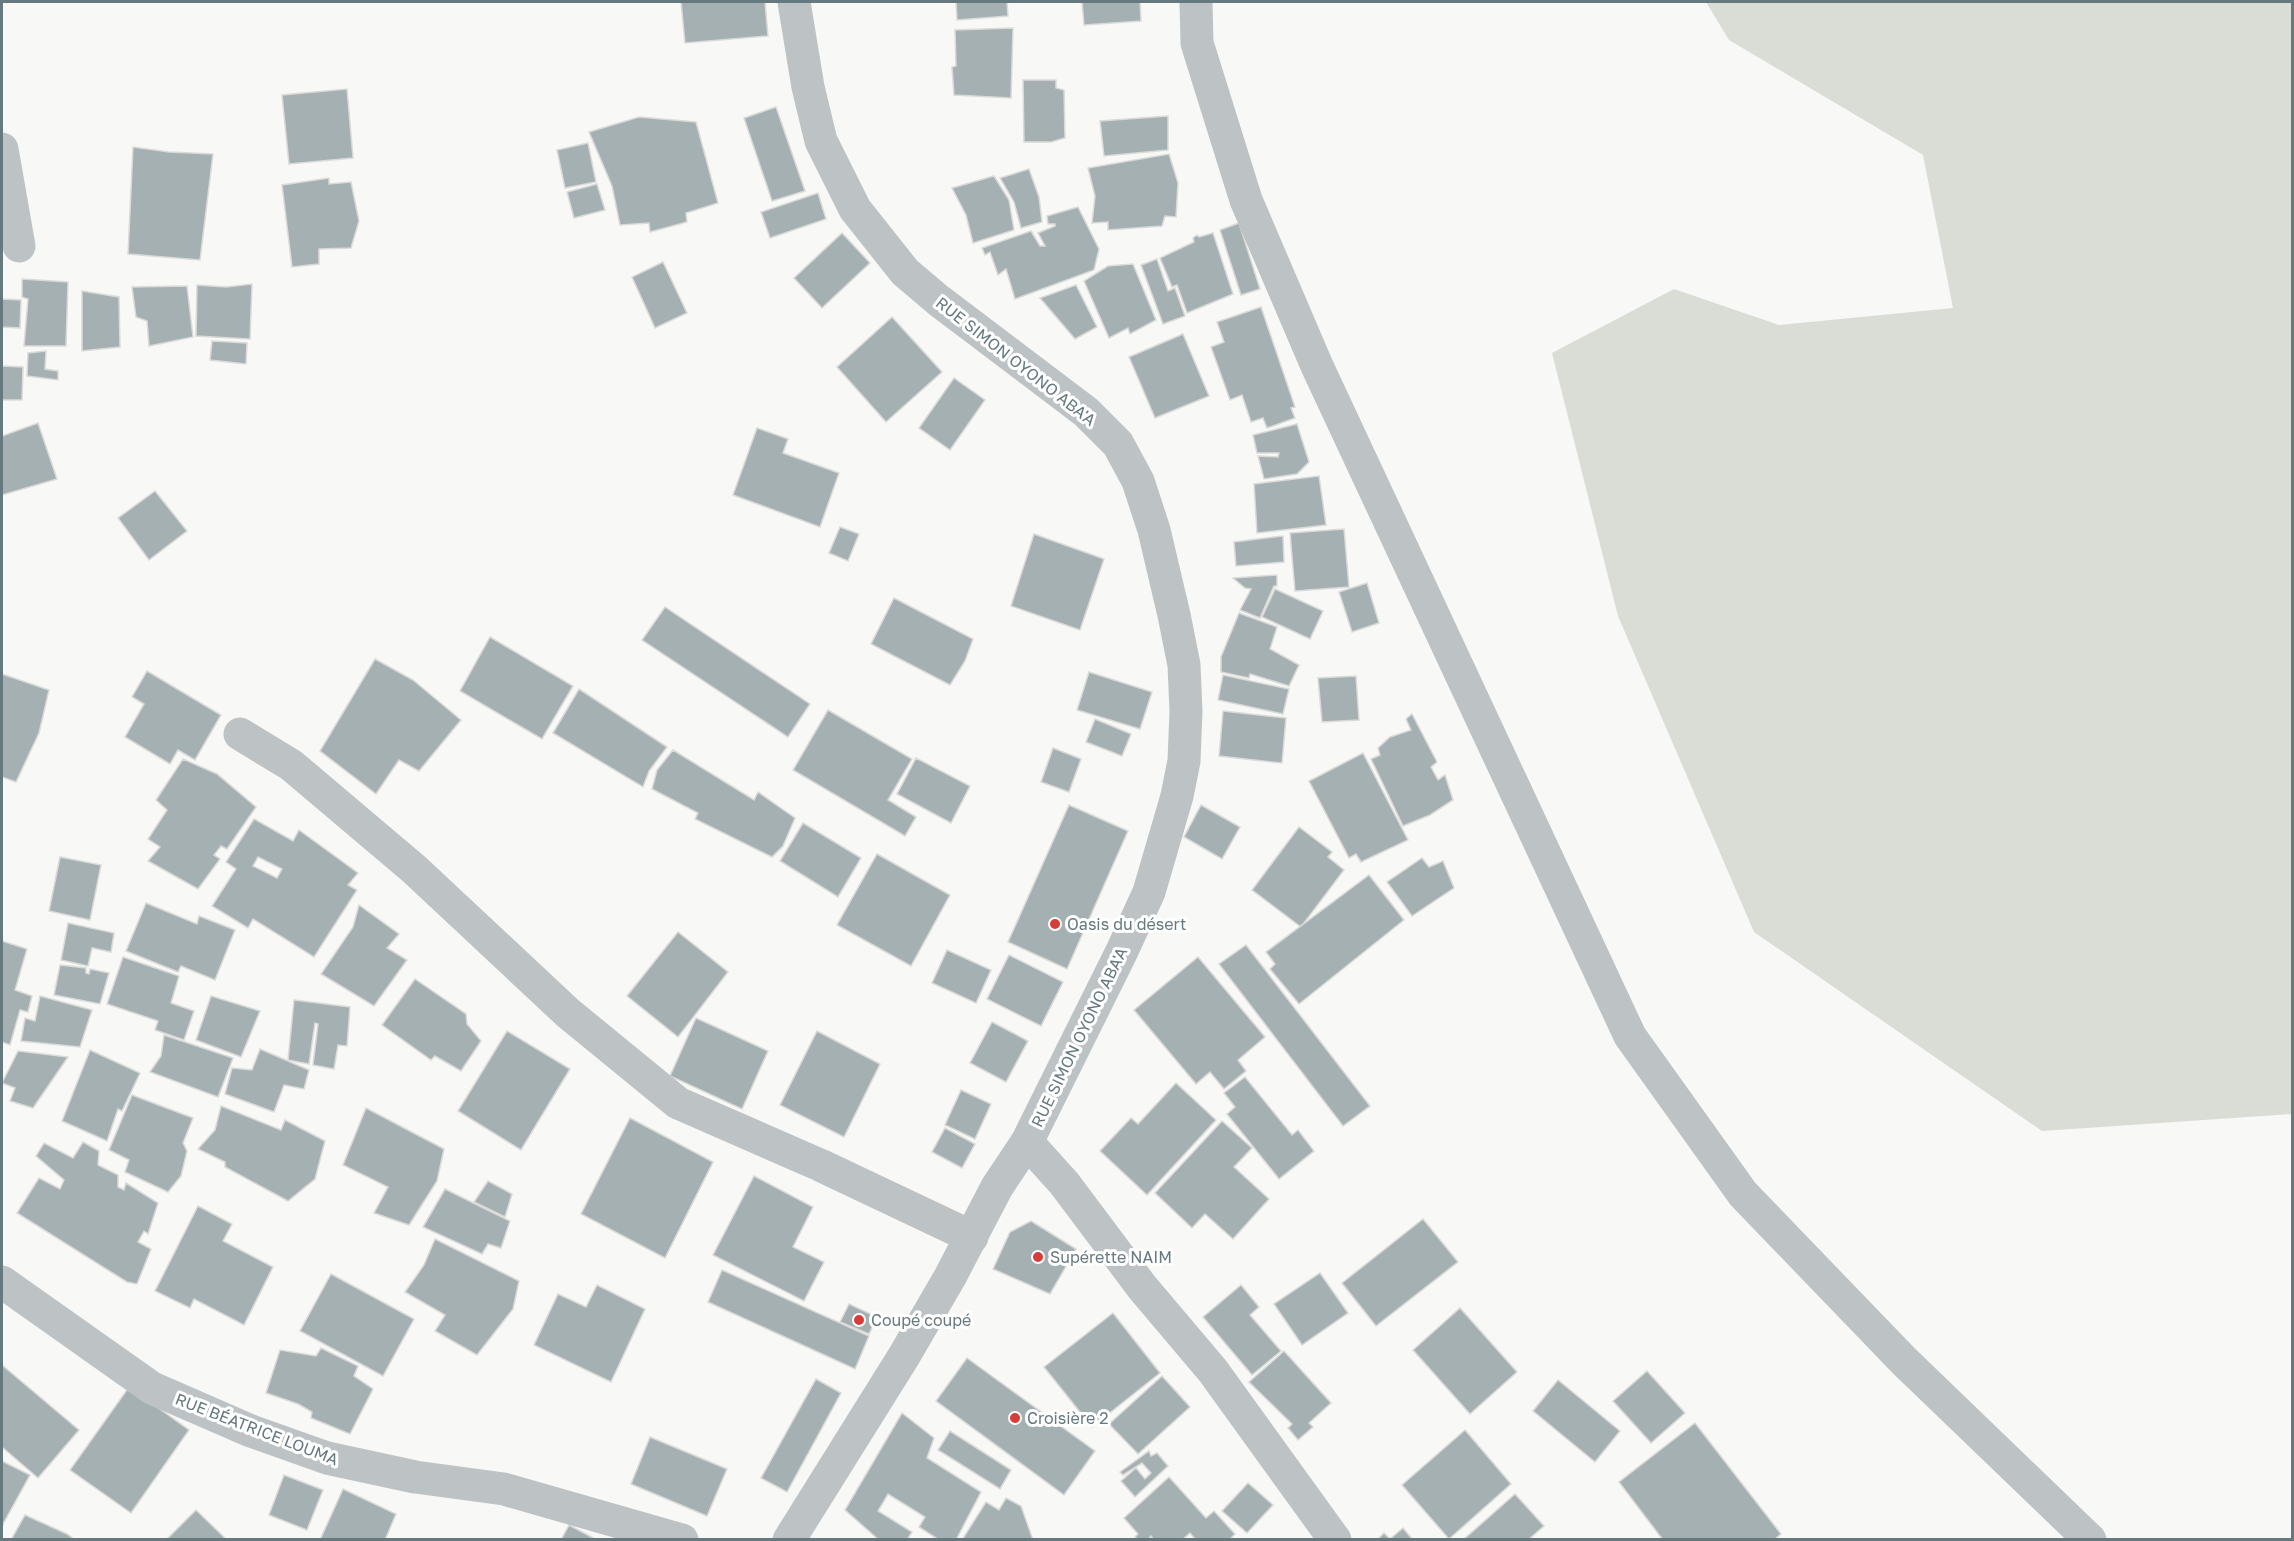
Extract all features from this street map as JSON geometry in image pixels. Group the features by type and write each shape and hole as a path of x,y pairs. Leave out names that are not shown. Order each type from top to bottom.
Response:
{"street":[{"name":"RUE SIMON OYONO ABA'A","path":"789,1539 904,1356 972,1237 997,1187 1027,1142 1059,1082 1149,892 1184,761 1184,664 1154,530 1138,481 1118,444 1086,412 998,347 905,272 855,209 821,141 808,87 794,2"},
{"path":"1196,2 1197,43 1251,211 1317,366 1630,1036 1743,1194 1904,1361 2090,1539"},
{"path":"2,149 19,246"},
{"path":"240,734 291,765 397,854 568,1013 678,1103 820,1165 972,1237"},
{"path":"1027,1142 1064,1184 1142,1287 1213,1371 1335,1539"},
{"name":"RUE BÉATRICE LOUMA","path":"2,1282 152,1388 261,1434 327,1458 415,1477 504,1489 682,1539"}],"shaded area":[{"path":"1706,2 2292,2 2292,1114 2042,1131 1754,932 1618,616 1552,353 1674,289 1779,325 1953,308 1923,155 1729,40"}],"building":[{"path":"681,2 765,2 768,36 685,43"},
{"path":"956,2 1007,2 1008,16 957,20"},
{"path":"1082,2 1140,2 1141,21 1084,25"},
{"path":"1013,28 1011,98 954,95 952,67 956,66 955,30"},
{"path":"1023,80 1056,80 1056,88 1064,90 1065,138 1051,142 1024,142"},
{"path":"347,89 353,158 289,164 282,95"},
{"path":"776,107 805,191 772,201 744,118"},
{"path":"1168,116 1168,150 1104,156 1100,121"},
{"path":"639,117 696,122 718,203 686,213 687,222 650,232 649,223 620,225 612,186 589,132"},
{"path":"588,143 596,182 565,188 557,150"},
{"path":"133,147 169,152 213,154 200,260 128,254"},
{"path":"1169,154 1178,183 1176,217 1165,216 1162,226 1108,230 1108,222 1092,223 1095,196 1088,168"},
{"path":"1029,169 1039,197 1042,222 1021,228 1014,202 1000,178"},
{"path":"994,176 1009,200 1014,230 973,243 966,215 952,188"},
{"path":"329,178 329,184 351,182 359,221 351,248 319,249 319,264 292,267 282,185"},
{"path":"597,184 605,210 574,218 567,192"},
{"path":"818,193 826,219 770,238 761,212"},
{"path":"1078,207 1099,249 1094,270 1015,299 1006,269 998,275 990,252 985,255 982,248 1031,231 1040,246 1045,246 1038,233 1055,226 1055,224 1048,224 1047,216"},
{"path":"1239,223 1260,289 1241,295 1220,230"},
{"path":"842,233 870,263 822,308 794,278"},
{"path":"1213,233 1233,294 1187,313 1177,285 1172,287 1160,258 1194,242 1193,238 1197,235 1199,237"},
{"path":"1157,259 1168,291 1175,288 1185,316 1163,324 1141,265"},
{"path":"663,262 687,313 655,328 632,277"},
{"path":"1133,264 1156,320 1130,334 1128,328 1109,338 1084,281 1108,266"},
{"path":"22,279 68,282 66,346 24,346 28,299 22,297"},
{"path":"252,284 250,339 196,336 197,285 226,287"},
{"path":"1076,285 1097,327 1075,339 1040,298"},
{"path":"187,286 193,337 149,346 147,321 136,317 132,287"},
{"path":"82,291 119,297 120,347 82,351"},
{"path":"2,299 21,300 20,328 2,327"},
{"path":"1261,307 1295,407 1291,408 1295,418 1267,428 1263,418 1251,422 1242,395 1230,400 1211,347 1224,342 1217,322"},
{"path":"892,317 942,372 886,422 837,367"},
{"path":"1183,334 1209,396 1155,418 1129,357"},
{"path":"212,341 247,343 246,364 210,360"},
{"path":"46,351 45,369 58,371 58,380 27,376 28,353"},
{"path":"2,366 23,367 22,400 2,400"},
{"path":"954,378 985,400 950,450 919,428"},
{"path":"38,423 57,479 2,495 2,436"},
{"path":"1297,424 1309,462 1297,474 1264,479 1258,456 1278,457 1279,453 1257,453 1253,435"},
{"path":"757,428 788,439 783,453 839,473 820,527 733,495"},
{"path":"1319,476 1326,525 1257,533 1254,484"},
{"path":"155,491 187,531 149,560 118,518"},
{"path":"840,527 859,534 848,561 829,553"},
{"path":"1344,529 1349,587 1295,591 1290,533"},
{"path":"1034,534 1104,559 1080,630 1011,606"},
{"path":"1283,536 1284,562 1236,566 1234,542"},
{"path":"1277,575 1277,586 1274,586 1260,618 1240,610 1251,589 1245,588 1233,578"},
{"path":"1367,583 1379,623 1352,632 1339,592"},
{"path":"1275,589 1323,611 1310,639 1262,617"},
{"path":"894,598 973,639 965,661 950,685 871,644"},
{"path":"665,607 810,704 788,737 642,640"},
{"path":"1239,613 1277,627 1270,649 1299,665 1289,686 1250,674 1249,678 1221,672 1221,657"},
{"path":"490,637 573,686 542,739 460,691"},
{"path":"375,659 413,680 461,720 419,771 399,760 376,794 320,751"},
{"path":"147,671 221,715 195,760 178,750 170,764 125,737 144,704 132,697"},
{"path":"1089,672 1152,692 1140,729 1077,710"},
{"path":"2,674 49,690 39,733 16,782 2,777"},
{"path":"1223,675 1289,689 1283,714 1218,700"},
{"path":"1356,676 1359,720 1322,722 1318,678"},
{"path":"579,689 667,747 649,771 643,787 553,733"},
{"path":"828,710 912,759 888,800 916,817 905,836 793,770"},
{"path":"1223,711 1286,718 1282,763 1219,756"},
{"path":"1412,714 1437,762 1431,767 1438,780 1445,775 1453,800 1430,815 1403,826 1371,759 1380,755 1378,748 1390,737 1411,730 1406,719"},
{"path":"1095,719 1131,734 1122,756 1086,742"},
{"path":"1053,748 1081,759 1069,792 1041,782"},
{"path":"673,750 754,800 758,792 795,818 783,846 772,857 695,819 698,813 652,789 657,770"},
{"path":"1363,753 1408,840 1361,862 1356,854 1349,858 1309,781"},
{"path":"916,758 970,786 951,823 897,794"},
{"path":"183,759 217,774 256,807 227,849 221,846 214,855 220,859 198,889 148,861 160,847 148,839 167,810 156,800"},
{"path":"1069,805 1128,831 1067,969 1008,942"},
{"path":"1201,805 1240,827 1222,859 1184,837"},
{"path":"254,819 293,841 299,830 358,873 348,885 357,890 314,957 253,919 248,928 212,906 236,869 226,862","holes":["258,857 282,869 277,878 253,866"]},
{"path":"803,823 861,858 838,897 780,861"},
{"path":"1299,827 1332,852 1328,857 1344,870 1301,927 1252,890"},
{"path":"877,854 950,895 911,966 837,925"},
{"path":"60,857 101,865 90,920 49,911"},
{"path":"1422,858 1429,867 1443,861 1454,888 1412,916 1387,882"},
{"path":"1369,875 1404,920 1299,1004 1270,969 1275,964 1266,952"},
{"path":"146,903 197,924 199,916 235,930 215,980 181,966 178,972 126,951"},
{"path":"359,905 399,934 387,948 407,960 374,1006 321,974 353,927"},
{"path":"68,923 114,933 111,952 92,948 88,966 61,960"},
{"path":"678,932 728,972 678,1037 627,996"},
{"path":"2,941 27,949 15,990 32,996 28,1012 20,1010 10,1045 2,1042"},
{"path":"1246,945 1370,1106 1343,1126 1219,964"},
{"path":"947,950 991,970 976,1003 932,983"},
{"path":"1009,955 1063,982 1041,1026 987,999"},
{"path":"123,957 179,976 171,1003 194,1011 184,1040 155,1030 158,1021 107,1004"},
{"path":"1198,957 1265,1037 1238,1060 1246,1071 1224,1089 1210,1072 1196,1084 1134,1010"},
{"path":"60,965 86,968 86,973 89,974 90,969 109,973 100,1004 54,995"},
{"path":"415,979 466,1014 467,1024 481,1041 461,1071 435,1056 431,1060 382,1025"},
{"path":"40,996 92,1010 80,1047 21,1041 25,1018 35,1021"},
{"path":"211,996 260,1011 241,1057 196,1040"},
{"path":"294,1000 350,1007 347,1046 338,1045 334,1069 313,1065 318,1024 315,1023 309,1064 288,1060"},
{"path":"696,1018 768,1051 742,1109 670,1076"},
{"path":"992,1022 1028,1041 1006,1082 970,1063"},
{"path":"507,1031 570,1069 521,1150 458,1111"},
{"path":"817,1031 880,1064 844,1137 780,1105"},
{"path":"164,1035 233,1058 218,1097 150,1072 161,1056"},
{"path":"260,1049 309,1070 304,1089 284,1085 274,1112 225,1094 232,1068 252,1070"},
{"path":"90,1050 140,1073 122,1111 118,1109 107,1141 62,1121"},
{"path":"18,1051 68,1057 33,1108 10,1101 15,1088 2,1083"},
{"path":"1245,1077 1292,1135 1298,1130 1314,1151 1279,1179 1227,1114 1235,1107 1224,1093"},
{"path":"1176,1083 1216,1120 1147,1195 1100,1151 1131,1118 1138,1124"},
{"path":"961,1090 991,1104 975,1139 945,1125"},
{"path":"132,1095 193,1118 183,1143 187,1151 181,1176 168,1192 125,1172 129,1160 109,1150"},
{"path":"221,1106 281,1130 285,1120 325,1141 315,1179 288,1201 225,1167 225,1162 198,1149 215,1130"},
{"path":"366,1108 444,1149 437,1181 409,1225 374,1213 388,1187 343,1165"},
{"path":"630,1118 713,1162 665,1258 581,1214"},
{"path":"1222,1121 1252,1148 1234,1167 1269,1199 1233,1239 1205,1214 1192,1228 1155,1193"},
{"path":"945,1128 975,1144 962,1168 932,1152"},
{"path":"83,1142 99,1151 98,1165 118,1175 118,1187 124,1190 126,1183 158,1203 148,1234 144,1231 138,1242 151,1249 137,1284 127,1282 17,1213 39,1178 60,1189 64,1180 36,1156 44,1143 73,1158"},
{"path":"754,1176 813,1207 793,1247 824,1262 804,1301 713,1255"},
{"path":"488,1181 512,1194 505,1217 474,1202"},
{"path":"445,1189 510,1221 501,1248 488,1244 482,1254 423,1227"},
{"path":"198,1206 232,1224 223,1241 273,1267 244,1325 194,1299 190,1308 155,1291"},
{"path":"1423,1219 1458,1262 1376,1326 1342,1283"},
{"path":"1031,1221 1076,1249 1050,1294 993,1269 1010,1232"},
{"path":"435,1239 519,1281 513,1309 477,1355 435,1331 445,1315 405,1292 424,1265"},
{"path":"722,1270 869,1336 855,1369 708,1302"},
{"path":"1320,1273 1348,1313 1302,1345 1274,1304"},
{"path":"331,1274 414,1319 383,1376 300,1331"},
{"path":"597,1285 645,1309 611,1382 534,1345 558,1294 586,1307"},
{"path":"1241,1285 1259,1307 1250,1315 1281,1351 1252,1375 1203,1317"},
{"path":"849,1304 877,1317 869,1334 840,1322"},
{"path":"1460,1308 1517,1372 1470,1414 1413,1350"},
{"path":"1113,1313 1160,1373 1092,1427 1044,1367"},
{"path":"321,1348 358,1366 354,1376 373,1389 350,1434 311,1418 312,1412 298,1404 266,1393 280,1350 316,1356"},
{"path":"1284,1351 1331,1403 1309,1423 1313,1427 1298,1440 1288,1428 1292,1424 1249,1382"},
{"path":"967,1358 1095,1451 1064,1495 936,1401"},
{"path":"2,1365 79,1430 38,1478 2,1447"},
{"path":"1647,1371 1685,1413 1651,1443 1613,1401"},
{"path":"1162,1376 1190,1407 1138,1454 1109,1424"},
{"path":"816,1379 841,1393 787,1492 761,1478"},
{"path":"1558,1380 1620,1431 1595,1462 1533,1411"},
{"path":"129,1387 189,1430 131,1513 70,1470"},
{"path":"902,1413 934,1438 927,1458 981,1492 956,1540 939,1540 919,1527 925,1517 888,1494 878,1511 912,1532 907,1540 879,1540 845,1510"},
{"path":"1695,1423 1781,1534 1774,1540 1663,1540 1619,1482"},
{"path":"1465,1430 1511,1484 1449,1539 1402,1485"},
{"path":"950,1431 1011,1470 1000,1489 938,1450"},
{"path":"650,1437 727,1469 707,1516 631,1484"},
{"path":"1149,1451 1151,1456 1157,1453 1168,1466 1135,1497 1121,1481 1136,1468 1145,1479 1151,1473 1142,1463 1123,1475 1120,1472"},
{"path":"2,1461 30,1475 3,1524 2,1523"},
{"path":"284,1475 323,1490 307,1530 269,1515"},
{"path":"1169,1477 1206,1518 1214,1511 1235,1534 1229,1540 1196,1540 1190,1533 1182,1540 1154,1540 1151,1536 1148,1540 1138,1540 1135,1537 1138,1534 1124,1518"},
{"path":"1248,1483 1273,1505 1247,1533 1222,1511"},
{"path":"343,1489 396,1514 385,1540 320,1540"},
{"path":"1515,1494 1544,1526 1528,1540 1463,1540"},
{"path":"1006,1498 1021,1506 1033,1540 962,1540 986,1502 999,1510"},
{"path":"196,1510 227,1540 166,1540"},
{"path":"25,1515 67,1534 75,1540 11,1540"},
{"path":"569,1525 597,1540 561,1540"},
{"path":"1403,1528 1413,1540 1377,1540 1384,1533 1390,1539"}],"place":[{"name":"Oasis du désert","path":"1055,924"},
{"name":"Supérette NAIM","path":"1038,1257"},
{"name":"Coupé coupé","path":"859,1320"},
{"name":"Croisière 2","path":"1015,1418"}]}
